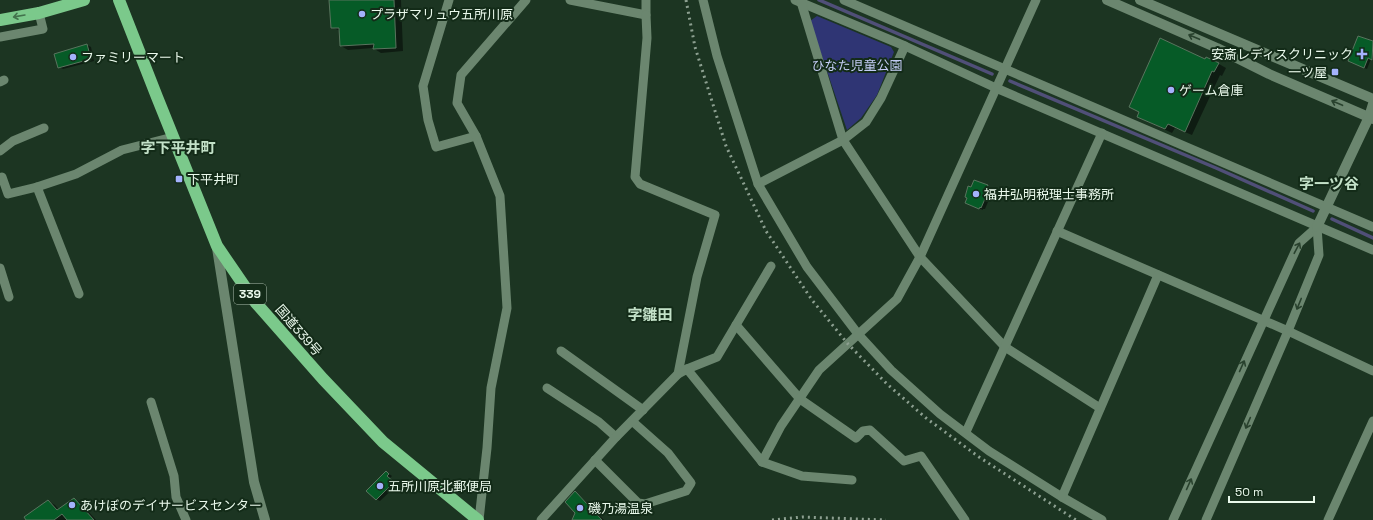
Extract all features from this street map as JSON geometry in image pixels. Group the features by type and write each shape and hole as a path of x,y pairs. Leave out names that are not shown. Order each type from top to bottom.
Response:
{"highway":[{"path":"0,20 39,13 84,0"},
{"name":"国道339号","path":"119,0 217,246 256,303 323,379 383,442 478,520"}],"street":[{"path":"449,0 423,86 428,120 436,147 476,136"},
{"path":"478,520 487,448 491,388 507,308 500,196 476,136 457,104 461,75 526,0"},
{"path":"570,0 646,15"},
{"path":"646,0 648,38 635,177 640,184 715,215 697,277 678,374"},
{"path":"703,0 717,56 758,184 807,267 858,334 907,385 940,414 966,432 989,451 1102,520"},
{"path":"844,0 1373,227"},
{"path":"762,462 782,426 819,370 898,299 920,257 1036,0"},
{"path":"1107,0 1218,48 1269,74 1371,118"},
{"path":"1140,0 1373,99"},
{"path":"798,1 905,46 996,88 1373,250"},
{"path":"798,1 843,140 920,257 1005,347 1100,408"},
{"path":"0,37 43,29 39,13"},
{"path":"758,184 843,140 866,122 881,98 905,46"},
{"path":"1173,520 1299,243 1317,227 1371,118 1373,104"},
{"path":"0,151 13,141 44,128"},
{"path":"966,432 1102,133"},
{"path":"2,178 8,194 37,188 76,174 122,150 173,137"},
{"path":"37,188 79,294"},
{"path":"1206,520 1288,331 1319,255 1317,227"},
{"path":"1057,231 1288,331 1373,371"},
{"path":"217,246 254,482 265,520"},
{"path":"541,520 616,437 678,374 687,369 717,358 771,266"},
{"path":"0,268 8,297"},
{"path":"1062,496 1158,275"},
{"path":"736,325 800,399 856,438 863,431 870,430 904,461 921,456 964,520"},
{"path":"561,351 643,410"},
{"path":"687,369 762,462 802,476 852,480"},
{"path":"548,388 599,422 616,437"},
{"path":"151,402 174,476 176,497 186,520"},
{"path":"595,460 638,503 645,504 686,491 691,482 668,453 632,421"},
{"path":"1328,520 1373,421"}],"green space":[{"name":"ひなた児童公園","path":"817,16 891,47 894,52 877,95 861,118 847,130 810,21"}],"building":[{"name":"プラザマリュウ五所川原","path":"329,0 394,0 396,48 373,49 374,44 340,46 339,28 331,28"},
{"name":"安斎レディスクリニック","path":"1358,36 1373,41 1372,60 1368,58 1364,68 1348,61"},
{"name":"ゲーム倉庫","path":"1160,38 1205,59 1206,57 1219,63 1214,72 1212,71 1185,132 1168,124 1165,129 1137,117 1139,112 1129,107"},
{"name":"ファミリーマート","path":"87,44 91,59 58,68 54,54"},
{"name":"福井弘明税理士事務所","path":"974,180 988,185 986,191 988,192 981,208 980,207 979,209 965,203 968,186 971,187"},
{"path":"386,471 389,474 387,476 394,482 376,500 366,491"},
{"name":"磯乃湯温泉","path":"575,491 602,520 572,520 575,513 565,502"},
{"name":"あけぼのデイサービスセンター","path":"74,498 94,520 67,520 62,514 54,520 26,520 24,517 48,500 57,510"}],"waterway":[{"path":"819,0 992,74"},
{"path":"1010,81 1216,168 1313,211"},
{"path":"1332,219 1373,238"}],"railway":[{"path":"686,0 695,47 726,146 766,231 812,300 848,344 887,384 926,418 979,457 1076,520"},
{"path":"772,520 802,517 886,520"}],"place":[{"name":"プラザマリュウ五所川原","path":"362,14"},
{"name":"安斎レディスクリニック","path":"1362,54"},
{"name":"ファミリーマート","path":"73,57"},
{"name":"一ツ屋","path":"1335,72"},
{"name":"ゲーム倉庫","path":"1171,90"},
{"name":"下平井町","path":"179,179"},
{"name":"福井弘明税理士事務所","path":"976,194"},
{"name":"五所川原北郵便局","path":"380,486"},
{"name":"あけぼのデイサービスセンター","path":"72,505"},
{"name":"磯乃湯温泉","path":"580,508"}],"district":[{"name":"字下平井町","path":"178,148"},
{"name":"字一ツ谷","path":"1329,184"},
{"name":"字雛田","path":"650,315"}]}
